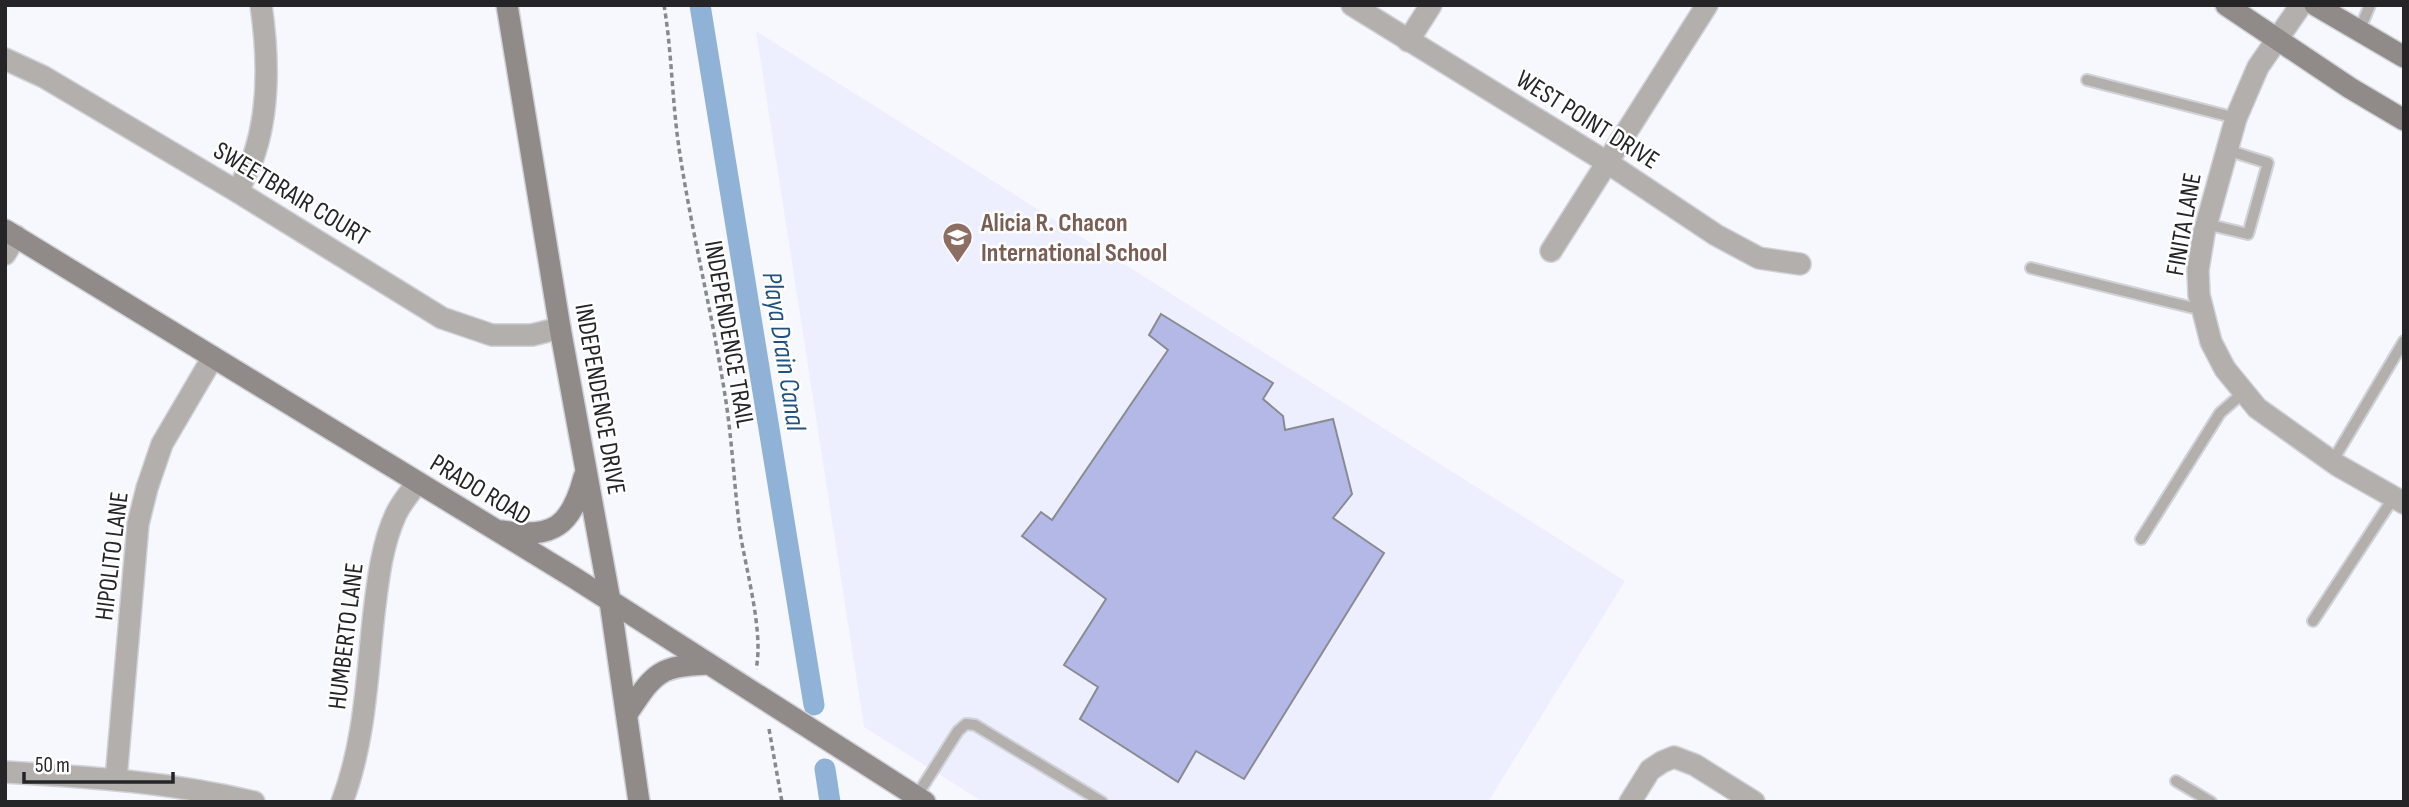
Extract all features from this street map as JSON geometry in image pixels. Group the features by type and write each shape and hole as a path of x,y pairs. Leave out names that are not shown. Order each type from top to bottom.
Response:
{"street":[{"path":"238,192 255,152 266,92 266,37 261,5"},
{"name":"INDEPENDENCE DRIVE","path":"507,5 560,328 610,601 639,802"},
{"name":"WEST POINT DRIVE","path":"1352,5 1608,163 1716,235 1759,258 1800,264"},
{"path":"1408,41 1431,5"},
{"path":"1551,251 1707,5"},
{"path":"2226,5 2404,120"},
{"name":"FINITA LANE","path":"2301,5 2258,67 2236,118 2206,224 2198,270 2199,295 2211,342 2225,369 2257,408 2332,462 2399,500"},
{"path":"2316,5 2403,55"},
{"name":"SWEETBRAIR COURT","path":"5,59 44,78 238,192 442,318 492,335 532,335 560,328"},
{"name":"PRADO ROAD","path":"9,240 214,357 610,601 921,799"},
{"name":"HIPOLITO LANE","path":"116,779 138,524 162,444 214,357"},
{"path":"495,530 538,533 558,525 568,517 577,503 585,471"},
{"name":"HUMBERTO LANE","path":"342,802 352,773 362,720 378,575 389,530 397,512 417,483"},
{"path":"627,714 649,681 658,674 671,667 708,664"},
{"path":"1630,802 1650,770 1674,757 1695,765 1754,802"},
{"path":"5,772 116,779 202,789 254,802"}],"lane":[{"path":"2359,31 2370,5"},
{"path":"2087,80 2236,118"},
{"path":"2206,224 2248,234 2268,163 2227,150"},
{"path":"2031,268 2202,310"},
{"path":"2332,462 2404,341"},
{"path":"2141,539 2220,413 2243,393"},
{"path":"2312,621 2399,500"},
{"path":"921,799 958,731 966,724 975,725 1102,802"},
{"path":"2175,781 2211,802"}],"path":[{"name":"INDEPENDENCE TRAIL","path":"664,5 681,159 696,252 725,392 740,532 755,616 758,661 756,669"},
{"path":"769,729 782,802"}],"shaded area":[{"name":"Alicia R. Chacon International School","path":"756,31 1625,581 1488,802 983,802 864,727"}],"building":[{"path":"1161,314 1273,383 1263,399 1283,416 1285,430 1333,419 1352,494 1333,518 1384,553 1244,779 1196,751 1178,782 1080,719 1098,687 1064,665 1106,599 1022,536 1041,512 1052,520 1168,350 1149,335"}],"waterway":[{"name":"Playa Drain Canal","path":"700,5 814,705"},
{"name":"Playa Drain Canal","path":"825,769 830,802"}],"place":[{"name":"Alicia R. Chacon International School","path":"958,264"}]}
